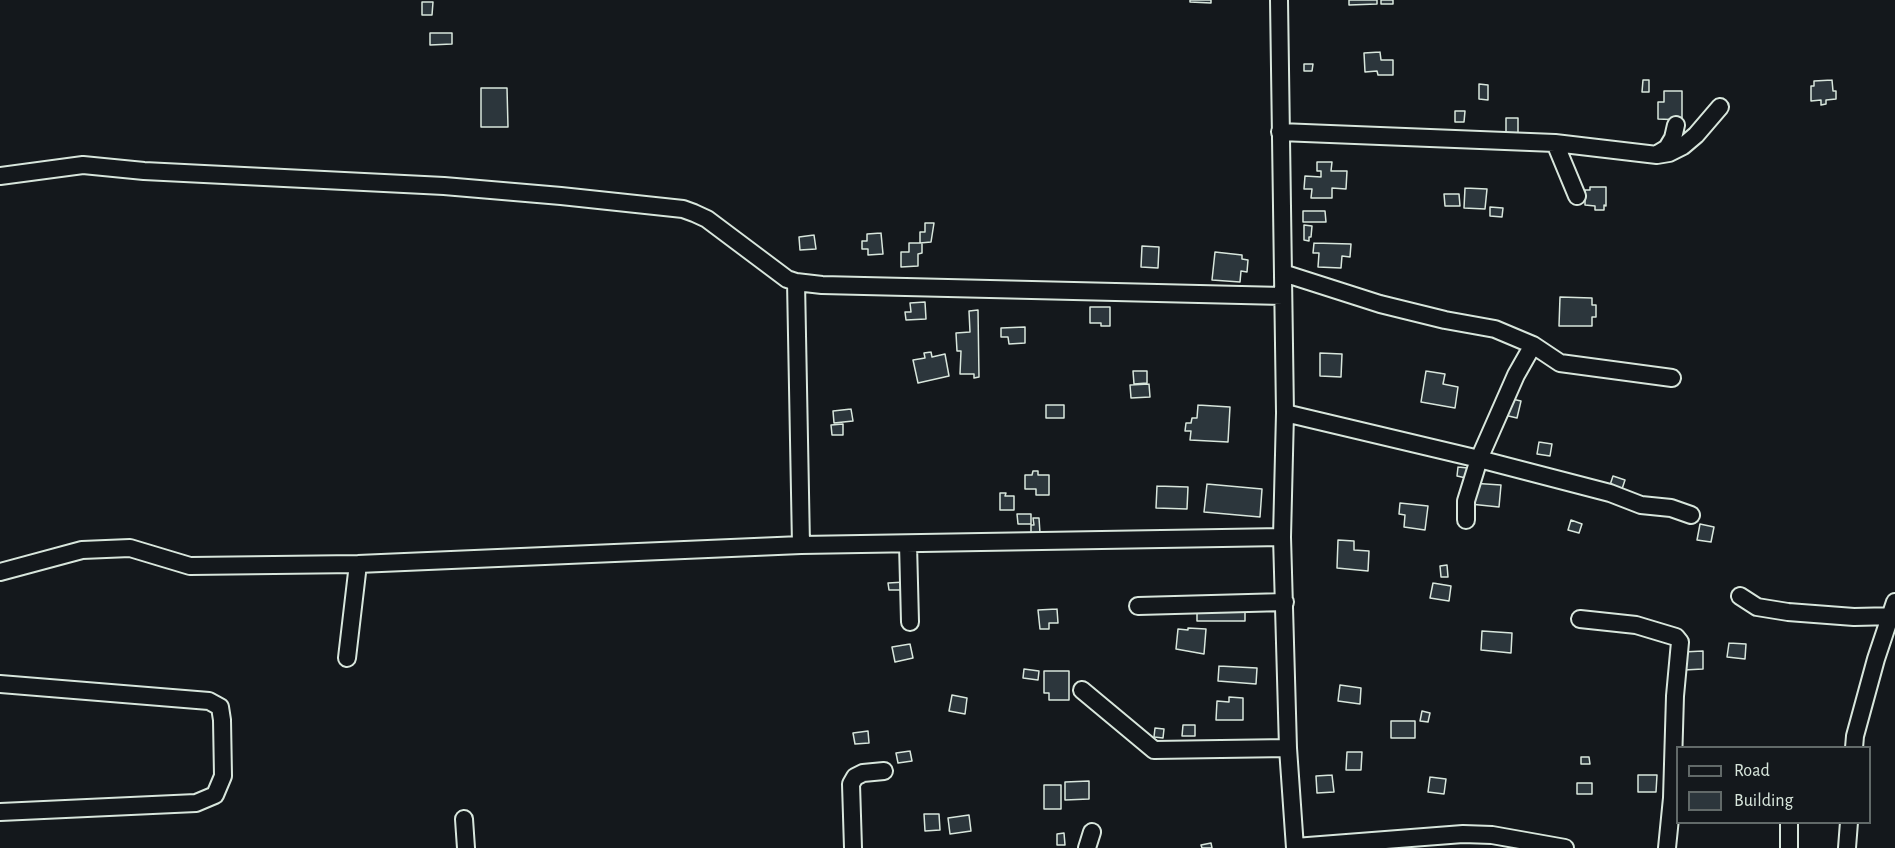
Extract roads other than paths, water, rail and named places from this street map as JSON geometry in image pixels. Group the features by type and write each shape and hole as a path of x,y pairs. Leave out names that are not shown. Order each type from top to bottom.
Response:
{"street":[{"path":"1278,0 1285,413 1282,537 1288,748 1295,848 1463,834 1492,835 1565,848"},
{"path":"1280,132 1555,143 1657,154 1669,153 1683,146 1696,135 1720,107"},
{"path":"1657,154 1667,148 1673,138 1676,125"},
{"path":"1555,143 1577,196"},
{"path":"0,176 83,165 144,171 444,186 683,209 707,219 787,279 822,285 1283,296"},
{"path":"1283,273 1380,304 1445,320 1495,329 1533,345 1560,363 1672,378"},
{"path":"796,282 801,544"},
{"path":"1466,520 1466,501 1479,459 1516,375 1533,345"},
{"path":"1285,413 1603,491 1641,506 1671,508 1691,515"},
{"path":"0,573 82,550 130,548 190,566 358,564 801,544 1282,537"},
{"path":"908,544 910,622"},
{"path":"347,658 358,564"},
{"path":"1740,596 1757,607 1788,612 1854,617 1893,612 1876,659 1854,746"},
{"path":"1138,606 1285,602"},
{"path":"1580,619 1636,625 1664,632 1676,637 1680,642 1675,696 1672,798 1667,848"},
{"path":"0,684 209,701 220,708 222,731 222,776 215,795 196,803 0,812"},
{"path":"1082,690 1154,750 1288,748"},
{"path":"853,848 851,784 855,777 863,773 884,771"},
{"path":"464,819 466,848"},
{"path":"1789,824 1789,848"},
{"path":"1846,848 1849,824"}]}
